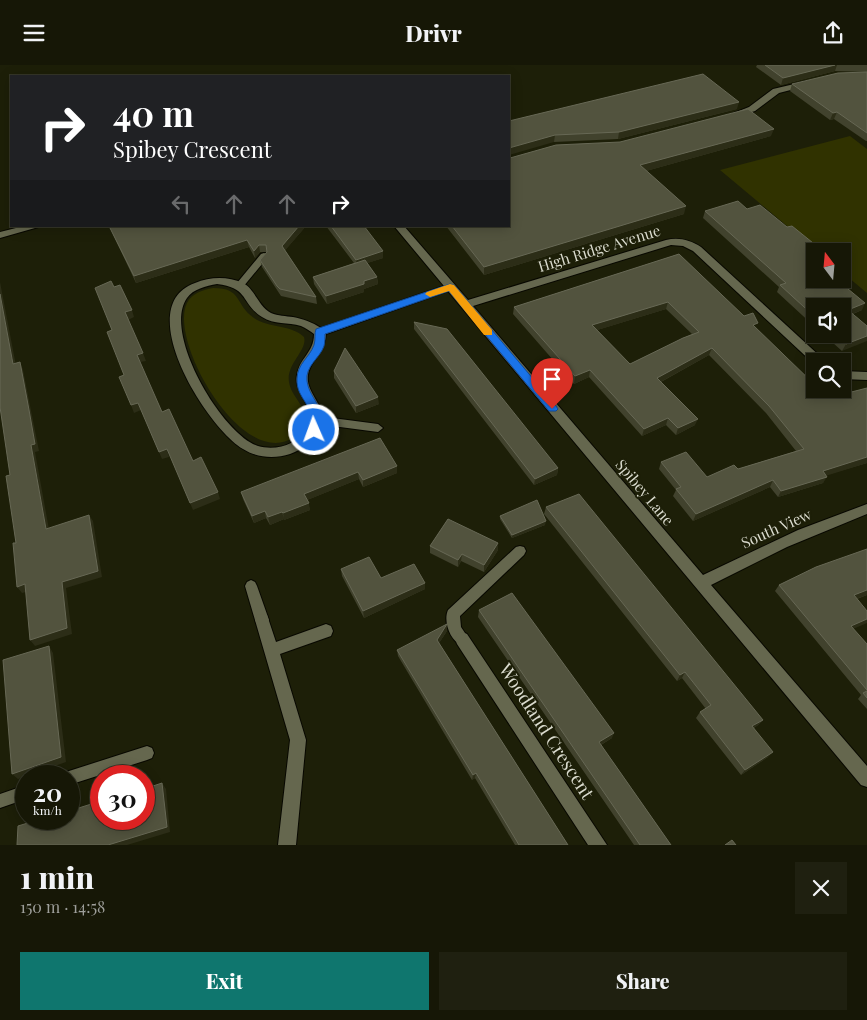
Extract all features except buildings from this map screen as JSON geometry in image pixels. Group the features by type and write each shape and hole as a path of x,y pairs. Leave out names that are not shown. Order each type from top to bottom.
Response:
{"street":[{"path":"726,117 752,109 776,91 814,81"},
{"path":"0,235 33,227"},
{"name":"Spibey Lane","path":"399,227 867,779"},
{"name":"High Ridge Avenue","path":"465,305 670,241 677,241 698,249 809,353"},
{"path":"320,332 319,345 304,369 302,380 305,391 316,410 317,419 314,430 307,439 296,446 276,452 256,451 230,433 210,409 191,379 182,355 176,329 179,302 184,294 205,283 217,281 240,285 266,315 277,319 300,322 320,332 450,287"},
{"path":"851,376 867,376"},
{"name":"South View","path":"701,583 760,552 811,529 867,509"},
{"path":"262,620 298,740 287,845"},
{"path":"271,651 326,631"},
{"name":"Woodland Crescent","path":"462,639 598,845"}],"lane":[{"path":"240,285 264,256"},
{"path":"317,419 378,428"},
{"path":"462,639 455,629 453,614 520,551"},
{"path":"251,586 262,620"},
{"path":"80,775 146,753"},
{"path":"0,801 15,796"}],"shaded area":[{"path":"850,136 867,149 867,293 851,280 851,243 807,243 720,170"},
{"path":"213,288 223,289 234,294 254,318 294,330 304,337 303,347 293,363 289,375 290,387 303,409 306,419 305,425 294,437 274,443 253,436 233,420 214,397 199,371 189,345 184,321 187,303 195,294"}],"slow traffic":[{"path":"430,294 450,287 488,333"}],"route":[{"path":"314,430 317,419 316,410 305,391 302,380 304,369 316,353 320,332 450,287 552,409"}]}
